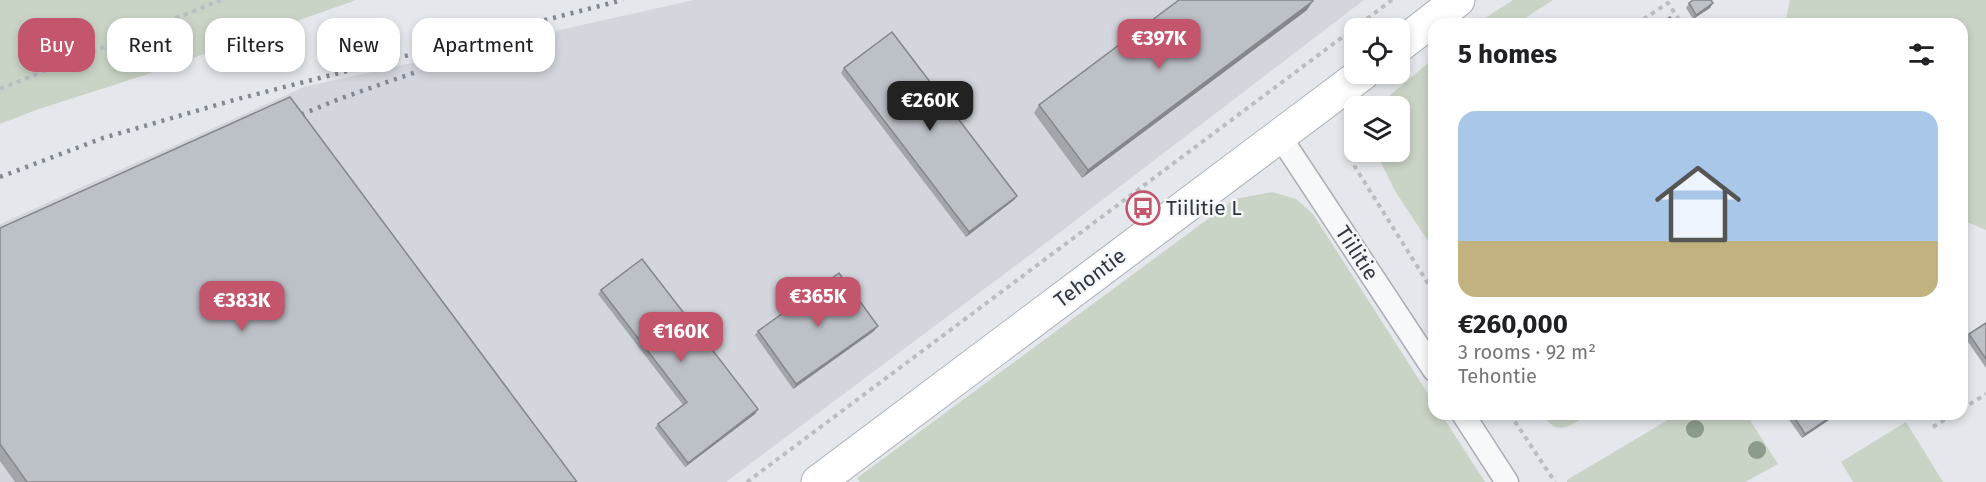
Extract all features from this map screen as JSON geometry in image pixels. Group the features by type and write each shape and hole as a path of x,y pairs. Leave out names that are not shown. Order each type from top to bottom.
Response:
{"street":[{"path":"1435,18 1458,0"},
{"path":"1410,37 1428,23"},
{"name":"Tehontie","path":"818,482 1348,84"},
{"name":"Tiilitie","path":"1279,135 1428,361"},
{"path":"1467,420 1508,482"}],"path":[{"path":"0,88 221,0"},
{"path":"747,482 1392,0"},
{"path":"1645,18 1668,3 1678,18"},
{"path":"1354,162 1428,283"},
{"path":"1968,405 1986,394"},
{"path":"1514,420 1555,482"},
{"path":"1933,427 1944,420"}],"shaded area":[{"path":"694,0 1364,0 1059,233 726,482 0,482 0,224 304,87 371,72 400,72 400,66 412,63 412,72 555,72 555,31"}],"green space":[{"path":"0,0 356,0 305,18 205,18 205,54 193,58 193,18 107,18 107,72 153,72 0,124"},
{"path":"1513,0 1553,0 1525,18 1485,18"},
{"path":"1790,0 1986,0 1986,230 1968,222 1968,18 1786,18"},
{"path":"1428,63 1428,241 1395,191 1381,162 1410,162 1410,96 1389,96 1403,84 1410,84 1410,78"},
{"path":"1272,192 1296,199 1313,214 1428,394 1428,420 1445,420 1485,482 860,482 857,478 1235,199"},
{"path":"1579,420 1564,428 1553,426 1548,421"},
{"path":"1668,420 1750,420 1778,464 1745,482 1567,482"},
{"path":"1906,422 1943,482 1853,482 1841,462"}],"building":[{"path":"1179,0 1313,1 1088,170 1039,105"},
{"path":"1693,0 1711,0 1713,3 1696,15 1689,3"},
{"path":"892,32 1017,196 969,232 844,68"},
{"path":"290,97 577,482 27,482 0,444 0,228"},
{"path":"642,259 758,409 688,463 658,424 687,402 601,290"},
{"path":"839,273 878,326 796,384 758,331"},
{"path":"1986,323 1986,359 1969,334"},
{"path":"1796,420 1826,420 1805,434"}],"railway":[{"path":"0,177 103,138 234,100 623,0"},
{"path":"293,118 416,72"}],"place":[{"name":"Tiilitie L","path":"1143,208"}]}
